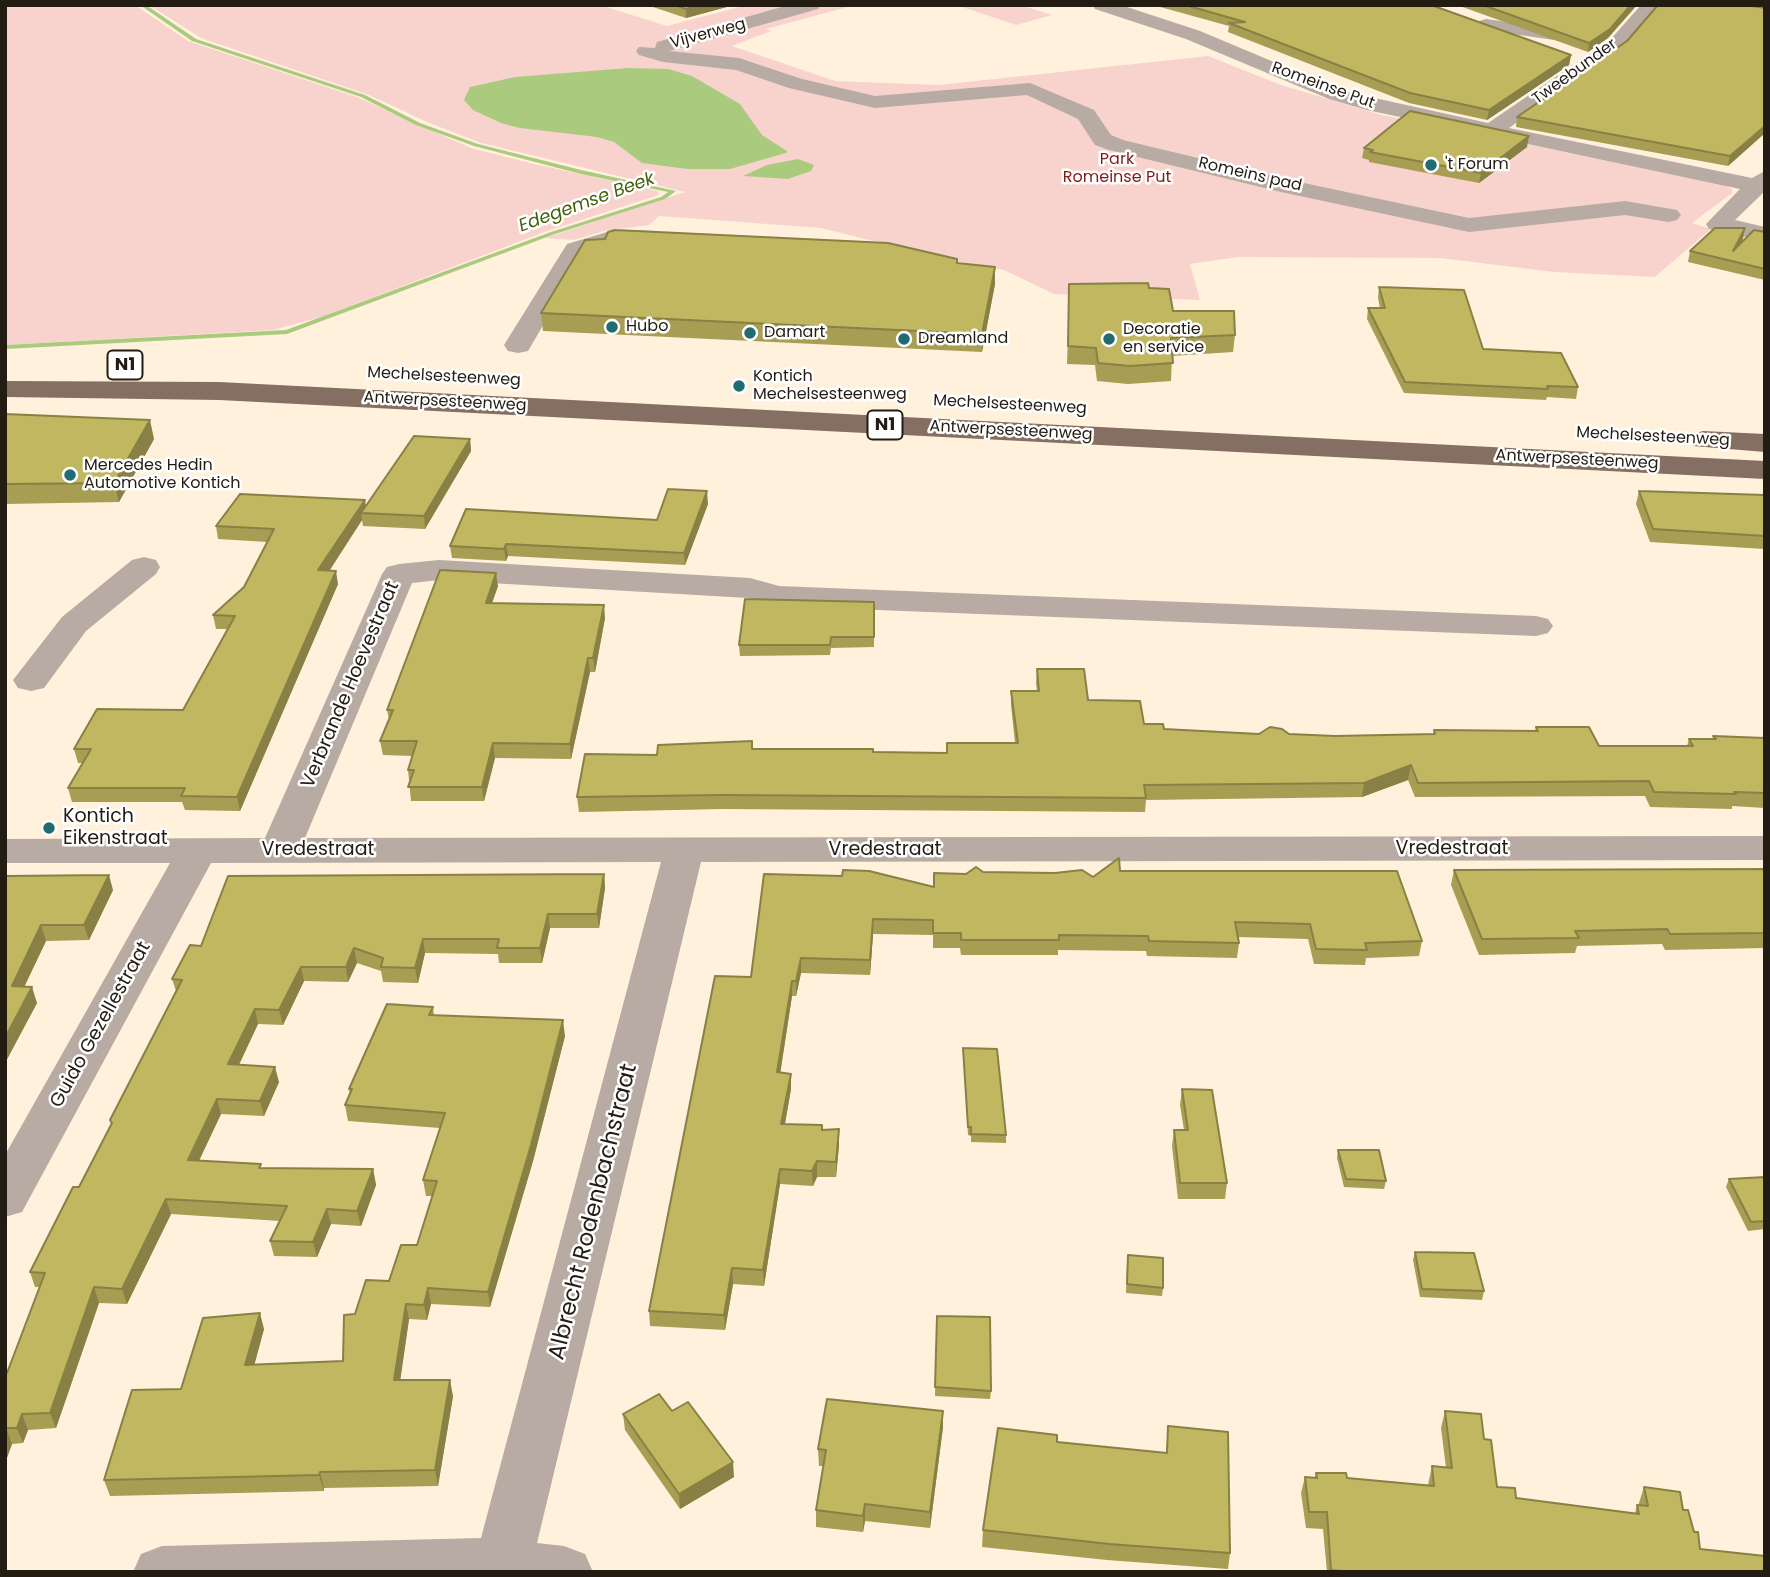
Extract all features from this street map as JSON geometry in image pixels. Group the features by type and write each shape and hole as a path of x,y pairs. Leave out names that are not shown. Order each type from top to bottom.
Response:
{"main road":[{"name":"Mechelsesteenweg","path":"5,366 245,367 1482,429 1509,438 1529,451 1559,459"},
{"name":"Antwerpsesteenweg","path":"5,389 219,391 1518,444"},
{"name":"Mechelsesteenweg","path":"1518,444 1620,436"},
{"name":"Mechelsesteenweg","path":"1673,438 1765,443"},
{"name":"Antwerpsesteenweg","path":"1559,459 1765,470"}],"street":[{"name":"Vijverweg","path":"646,51 811,5"},
{"name":"Romeinse Put","path":"1102,5 1193,35 1336,95 1387,110 1761,182"},
{"name":"Tweebunder","path":"1492,131 1592,64 1617,44 1651,5"},
{"path":"1464,17 1592,64"},
{"path":"1486,25 1617,44"},
{"name":"Romeins pad","path":"646,51 663,56 738,64 796,84 875,102 1030,89 1086,115 1103,140 1117,145 1253,176 1281,185 1469,225 1625,208 1669,215"},
{"path":"1761,182 1718,224 1765,234"},
{"path":"518,345 576,249 614,237 681,239"},
{"path":"31,680 74,624 145,567"},
{"name":"Verbrande Hoevestraat","path":"280,849 399,574 439,570 750,588 777,596 1536,626"},
{"name":"Vredestraat","path":"5,851 1765,848"},
{"name":"Albrecht Rodenbachstraat","path":"500,1568 517,1516 684,850"},
{"name":"Guido Gezellestraat","path":"5,1199 197,851"},
{"path":"162,1572 500,1568 564,1572"}],"green space":[{"path":"5,5 135,5 188,41 357,97 471,148 658,191 659,195 547,231 324,316 273,330 5,345"},
{"name":"Park Romeinse Put","path":"149,5 600,5 667,26 747,5 855,5 766,29 771,31 732,46 835,81 939,85 1208,56 1281,85 1382,115 1723,184 1732,189 1732,193 1692,223 1711,229 1655,277 1554,272 1440,258 1238,257 1190,264 1200,300 1054,294 1004,270 950,260 821,228 659,216 649,225 604,231 574,240 545,238 685,192 481,143 369,95 201,38"},
{"path":"956,5 1020,5 1052,15 1016,25"}],"shaded area":[{"path":"628,68 668,69 692,76 740,104 762,135 787,151 786,153 730,169 687,169 642,163 614,142 597,137 520,128 501,123 473,110 464,100 470,87 515,77"},
{"path":"798,159 814,165 811,171 788,179 743,176 767,165"}],"building":[{"path":"675,5 699,5 686,9"},
{"path":"1185,5 1431,5 1571,55 1489,110 1410,93 1229,23 1245,22"},
{"path":"1483,5 1631,5 1610,29 1589,43"},
{"path":"1658,5 1745,5 1765,8 1765,126 1730,156 1517,117 1627,41"},
{"path":"1410,111 1529,136 1481,173 1370,152 1373,150 1364,148"},
{"path":"1715,228 1745,228 1733,251 1754,230 1765,232 1765,269 1690,251"},
{"path":"615,230 888,243 957,259 957,263 995,267 982,334 541,313 585,240 605,239 608,232"},
{"path":"1148,283 1149,288 1169,289 1173,311 1234,311 1235,335 1171,338 1173,363 1130,366 1098,363 1096,348 1068,346 1069,284"},
{"path":"1379,287 1464,290 1483,349 1561,353 1578,387 1547,386 1548,389 1405,382 1368,308 1385,308"},
{"name":"Mercedes Hedin Automotive Kontich","path":"5,414 150,420 114,483 5,484"},
{"path":"414,436 470,439 424,516 361,513"},
{"path":"668,489 707,491 684,553 506,544 504,549 450,546 466,509 657,520"},
{"path":"1639,491 1765,495 1765,536 1653,529"},
{"path":"240,494 365,500 318,570 336,571 237,797 181,796 185,788 68,788 91,749 74,749 97,709 183,710 235,616 213,615 244,587 274,529 216,526"},
{"path":"440,570 496,573 486,603 604,605 593,658 588,658 570,744 493,743 482,787 408,787 414,770 408,770 417,741 380,741 393,710 387,710"},
{"path":"745,599 874,602 874,637 831,637 830,645 739,645"},
{"path":"1037,669 1084,669 1088,700 1140,701 1144,724 1163,724 1164,729 1259,734 1270,727 1282,729 1289,734 1335,736 1435,734 1434,730 1538,731 1536,727 1589,727 1599,746 1693,746 1689,739 1716,739 1713,736 1765,738 1765,793 1654,792 1649,781 1418,783 1411,765 1364,783 1144,785 1146,798 722,795 577,797 585,754 657,755 658,745 752,741 752,749 873,749 873,752 947,753 947,743 1018,743 1011,691 1039,691"},
{"path":"1119,858 1120,871 1397,871 1422,941 1365,943 1367,950 1316,949 1310,924 1235,922 1239,943 1149,941 1148,936 1059,935 1059,940 961,940 961,933 933,933 933,920 873,919 870,960 801,958 796,981 792,981 777,1072 791,1074 781,1124 822,1125 822,1130 839,1129 836,1162 817,1161 812,1171 780,1169 763,1270 732,1268 724,1315 649,1311 715,976 751,977 764,874 842,876 843,870 869,871 934,887 934,873 966,874 976,867 983,872 1055,873 1082,870 1093,877"},
{"path":"1765,869 1765,933 1670,934 1667,929 1575,931 1579,938 1482,939 1454,870"},
{"path":"604,874 597,914 548,914 540,948 497,948 499,939 423,939 415,968 381,967 383,958 354,948 346,967 301,967 279,1010 255,1009 228,1064 275,1067 260,1101 217,1099 188,1160 261,1164 259,1168 373,1169 357,1211 327,1209 313,1242 270,1241 287,1206 166,1199 122,1289 94,1287 50,1413 22,1414 17,1428 6,1428 5,1431 5,1373 45,1273 30,1272 73,1187 79,1187 182,980 172,979 190,945 201,946 228,876"},
{"path":"109,875 84,925 41,925 12,986 32,987 5,1038 5,876"},
{"path":"387,1004 433,1007 429,1015 563,1020 531,1145 488,1292 428,1288 424,1305 406,1304 394,1380 450,1380 435,1470 104,1480 132,1390 181,1389 203,1318 260,1313 245,1365 343,1361 344,1315 355,1314 366,1280 389,1281 401,1245 417,1245 437,1181 423,1180 445,1113 345,1105 352,1089 349,1089"},
{"path":"963,1048 997,1049 1006,1135 971,1134 971,1127 968,1127"},
{"path":"1182,1089 1212,1090 1227,1183 1180,1183 1174,1130 1188,1130"},
{"path":"1338,1150 1379,1150 1386,1181 1346,1179"},
{"path":"1765,1177 1765,1221 1751,1222 1729,1179"},
{"path":"1415,1252 1474,1253 1484,1291 1422,1289"},
{"path":"1128,1255 1163,1258 1163,1288 1127,1284"},
{"path":"937,1316 990,1317 991,1391 935,1387"},
{"path":"659,1394 672,1411 688,1402 733,1462 679,1494 623,1414"},
{"path":"827,1399 943,1411 930,1512 865,1504 863,1516 816,1510 826,1450 818,1449"},
{"path":"1445,1411 1481,1414 1484,1439 1491,1440 1497,1487 1515,1488 1516,1498 1639,1514 1637,1505 1648,1506 1644,1487 1680,1492 1683,1510 1688,1510 1694,1532 1698,1532 1700,1549 1765,1556 1765,1572 1331,1570 1327,1512 1309,1512 1305,1477 1317,1478 1316,1473 1346,1473 1347,1478 1434,1486 1432,1466 1452,1468"},
{"path":"1168,1426 1228,1432 1230,1553 1109,1544 983,1530 998,1428 1057,1435 1057,1442 1167,1453"}],"waterway":[{"name":"Edegemse Beek","path":"5,347 287,332 553,233 663,198 673,191 581,172 476,145 418,124 363,96 194,40 142,5"}],"place":[{"name":"'t Forum","path":"1431,165"},
{"name":"Hubo","path":"612,327"},
{"name":"Damart","path":"750,333"},
{"name":"Dreamland","path":"904,339"},
{"name":"Decoratie en service","path":"1109,339"},
{"name":"Kontich Mechelsesteenweg","path":"739,386"},
{"name":"Mercedes Hedin Automotive Kontich","path":"70,475"},
{"name":"Kontich Eikenstraat","path":"49,828"}]}
